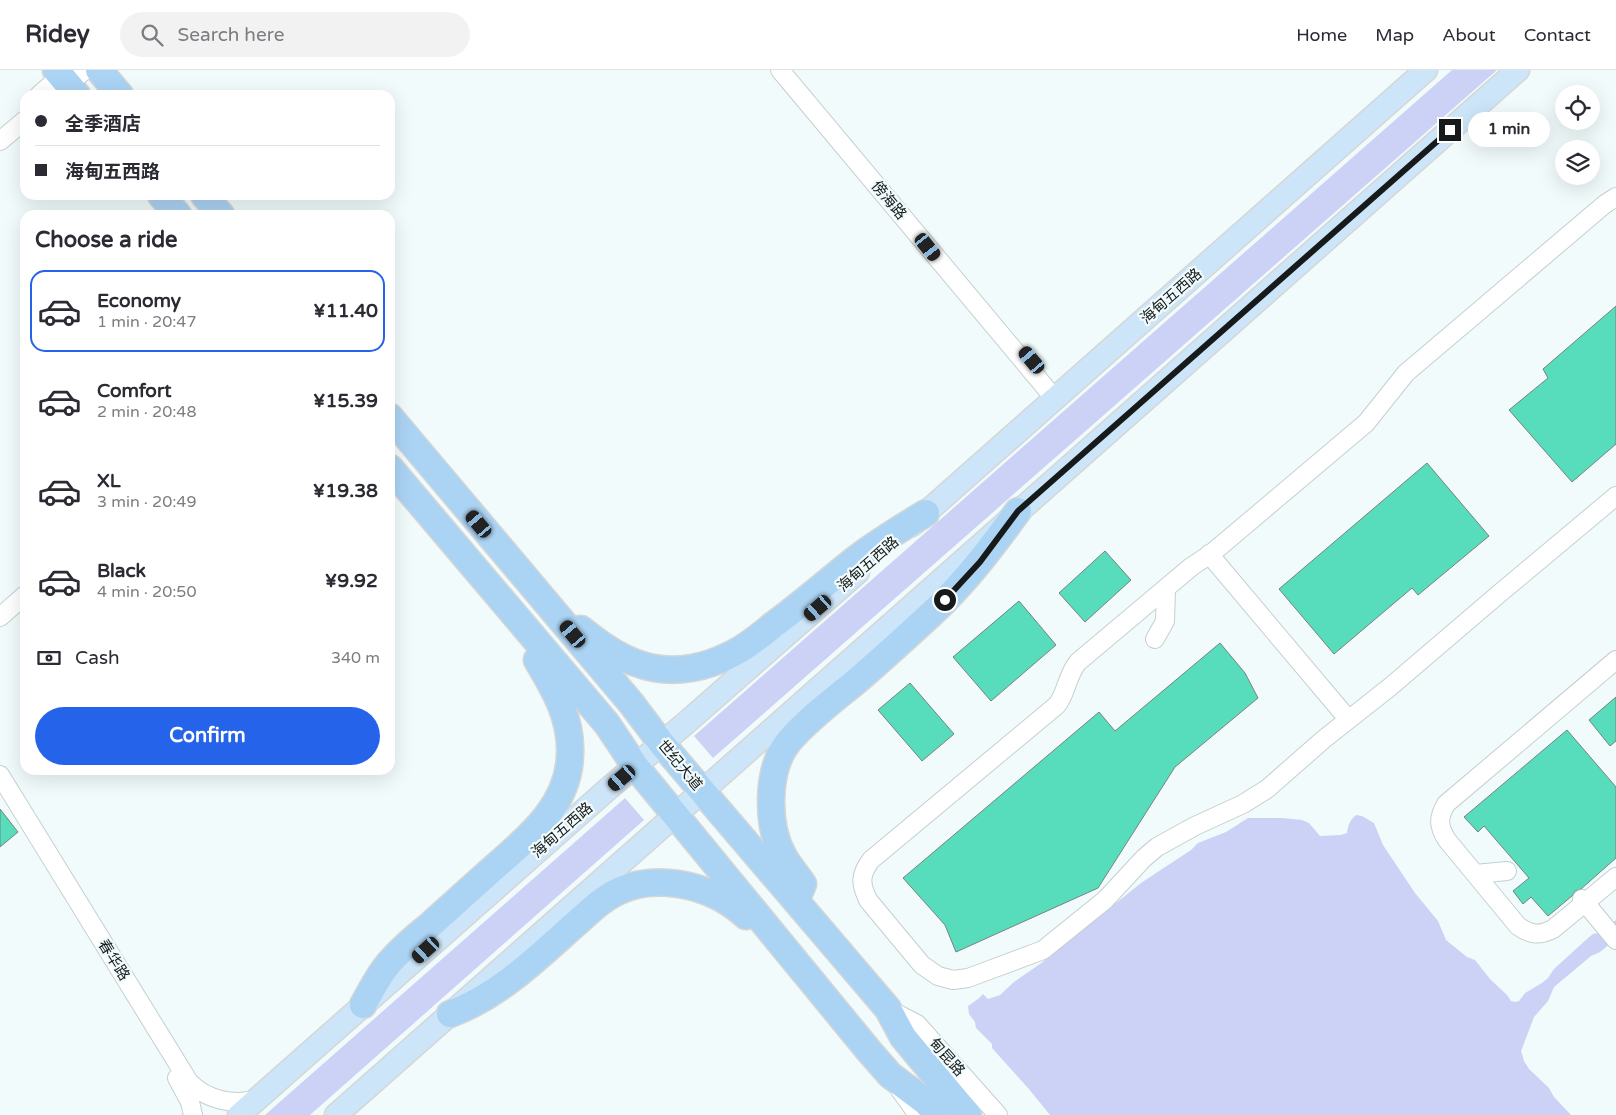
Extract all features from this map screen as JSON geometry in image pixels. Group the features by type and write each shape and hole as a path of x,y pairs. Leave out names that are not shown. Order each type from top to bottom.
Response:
{"highway":[{"path":"99,70 116,90"},
{"path":"165,200 174,210"},
{"path":"208,200 218,210"},
{"name":"世纪大道","path":"395,423 631,703 662,744 888,1009 903,1037 968,1115"},
{"path":"395,474 607,724 635,766 890,1075 926,1102 937,1115"},
{"path":"796,902 804,884 783,856 777,840 771,811 772,785 780,757 788,743 816,714 933,613 980,562 1018,511"},
{"path":"538,593 553,600 570,620 615,654 634,663 654,668 676,670 701,666 729,656 758,637 887,536 926,513"},
{"path":"363,1006 379,977 390,962 530,836 549,814 558,800 564,785 570,754 570,736 566,718 554,688 518,631 508,607"},
{"path":"450,1014 467,1008 518,974 605,898 635,886 654,883 687,885 720,897 747,916 761,920"}],"main road":[{"name":"海甸五西路","path":"239,1115 635,766 926,513 1426,70"},
{"path":"336,1115 1518,70"}],"street":[{"name":"傍海路","path":"780,70 1058,396"},
{"name":"傍海路","path":"790,70 1058,396"},
{"path":"48,90 67,80"},
{"path":"0,128 20,110"},
{"path":"0,141 20,124"},
{"path":"1616,197 1605,204 1406,373 1366,422 1204,566 1165,593 1082,668 1078,673 1068,699 1060,709 876,865 871,872 870,880 870,887 874,896 927,961 947,972 966,972 1039,945 1102,896 1151,844 1196,819 1237,801 1264,785 1348,716 1616,485"},
{"path":"1214,556 1372,429 1411,380 1616,204"},
{"path":"1348,716 1390,687 1616,496"},
{"path":"1214,556 1348,716"},
{"path":"1155,639 1164,622 1165,593"},
{"path":"0,617 20,600"},
{"path":"0,626 20,609"},
{"path":"1478,873 1440,830 1440,817 1446,804 1616,660"},
{"path":"1616,667 1449,808 1444,818 1446,830 1518,926 1526,932 1535,935 1544,934 1553,929 1616,870"},
{"name":"春华路","path":"0,775 189,1082 200,1092 219,1100 235,1103 258,1098"},
{"name":"春华路","path":"0,790 186,1093 193,1115"},
{"path":"1478,873 1507,871"},
{"path":"1583,901 1616,876"},
{"path":"1583,901 1613,936"},
{"name":"甸昆路","path":"888,1009 917,1024 998,1115"},
{"path":"890,1075 918,1115"}],"water":[{"path":"1452,70 1497,70 713,758 694,736"},
{"path":"625,798 644,820 310,1115 265,1115"},
{"path":"1356,815 1362,816 1374,823 1383,845 1415,893 1438,921 1446,940 1467,957 1475,960 1511,1001 1519,1001 1525,993 1548,978 1554,969 1588,938 1593,934 1599,933 1616,920 1616,939 1600,952 1591,956 1554,987 1548,1001 1534,1017 1521,1051 1529,1069 1549,1088 1554,1097 1571,1115 1050,1115 992,1048 992,1044 976,1028 975,1022 969,1014 968,1006 983,994 988,999 1000,995 1141,883 1191,850 1198,843 1226,832 1248,818 1302,820 1309,823 1320,836 1341,835 1347,833 1352,819"}],"building":[{"path":"1616,306 1616,444 1572,482 1509,410 1548,378 1543,369"},
{"path":"1427,463 1489,536 1418,595 1412,588 1334,654 1279,589"},
{"path":"1105,551 1131,580 1085,622 1059,593"},
{"path":"1019,601 1056,645 991,701 953,657"},
{"path":"1220,643 1245,673 1258,698 1175,767 1098,888 956,952 945,925 903,878 1099,712 1115,731"},
{"path":"910,683 954,734 922,761 878,710"},
{"path":"1616,697 1616,741 1610,746 1589,720"},
{"path":"1567,730 1616,787 1616,858 1548,916 1531,897 1523,904 1513,891 1529,878 1484,826 1478,832 1464,817"},
{"path":"0,809 18,832 0,847"}],"route":[{"path":"945,600 980,562 1018,511 1450,130"}]}
